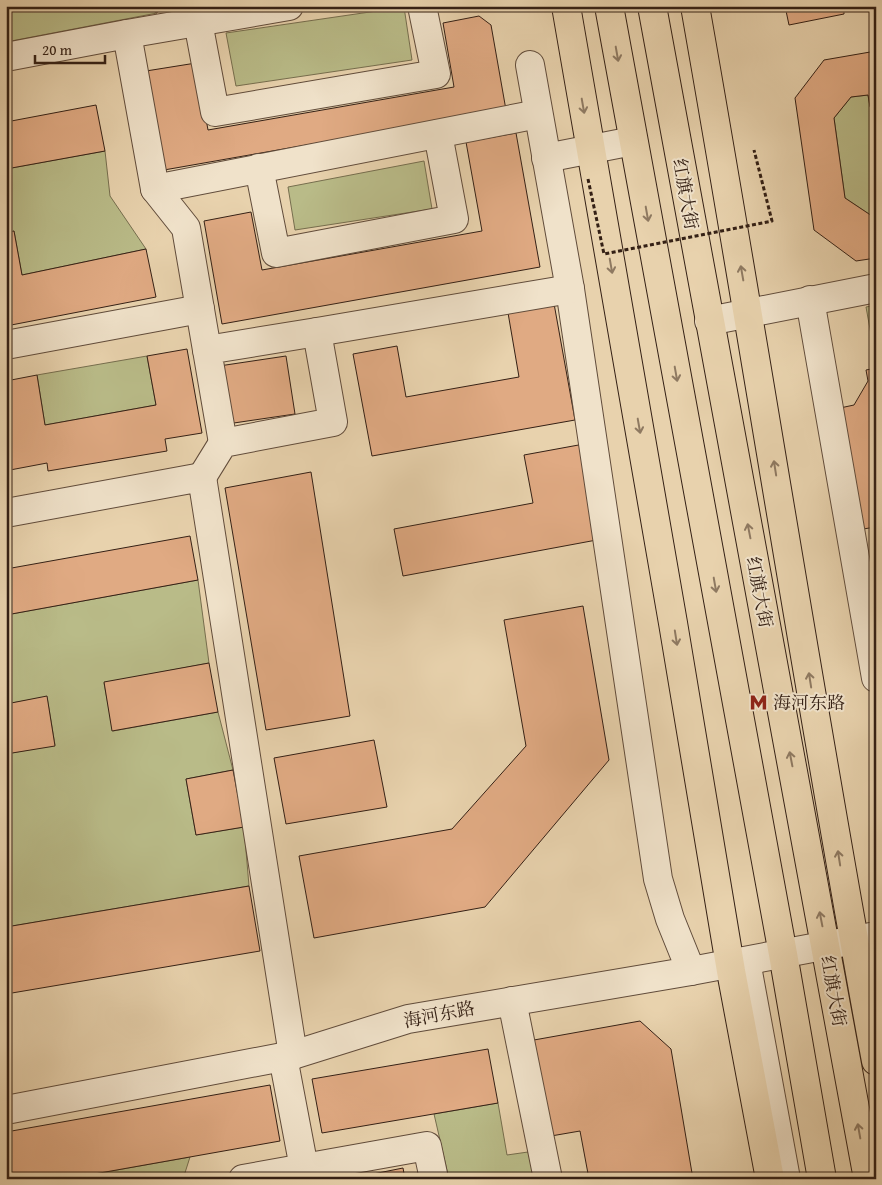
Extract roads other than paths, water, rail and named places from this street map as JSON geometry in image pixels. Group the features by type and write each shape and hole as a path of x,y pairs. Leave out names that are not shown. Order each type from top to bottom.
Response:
{"main road":[{"path":"566,6 673,623 738,962 770,1179"},
{"path":"609,6 783,954 822,1179"},
{"name":"红旗大街","path":"652,6 868,1179"},
{"name":"红旗大街","path":"695,6 749,312 865,938 876,1061"}],"street":[{"path":"6,57 127,34 197,14 289,6"},
{"path":"197,14 215,112 436,74 422,6"},
{"path":"127,34 155,189 186,228 223,443 202,477 304,1168"},
{"path":"530,65 570,289 658,879 670,919 691,971"},
{"path":"155,189 538,114"},
{"path":"258,168 276,252 436,223 454,219 438,134"},
{"path":"546,158 633,141"},
{"path":"709,321 876,288"},
{"path":"207,350 570,289"},
{"path":"810,300 868,581 876,678"},
{"path":"6,344 200,309"},
{"path":"223,443 333,422 317,332"},
{"path":"6,513 202,477"},
{"name":"海河东路","path":"6,1110 288,1056 408,1019 691,971 865,938"},
{"path":"738,962 786,1179"},
{"path":"512,1001 548,1179"},
{"path":"243,1179 427,1146 434,1179"}],"place":[{"name":"海河东路","path":"759,702"}]}
